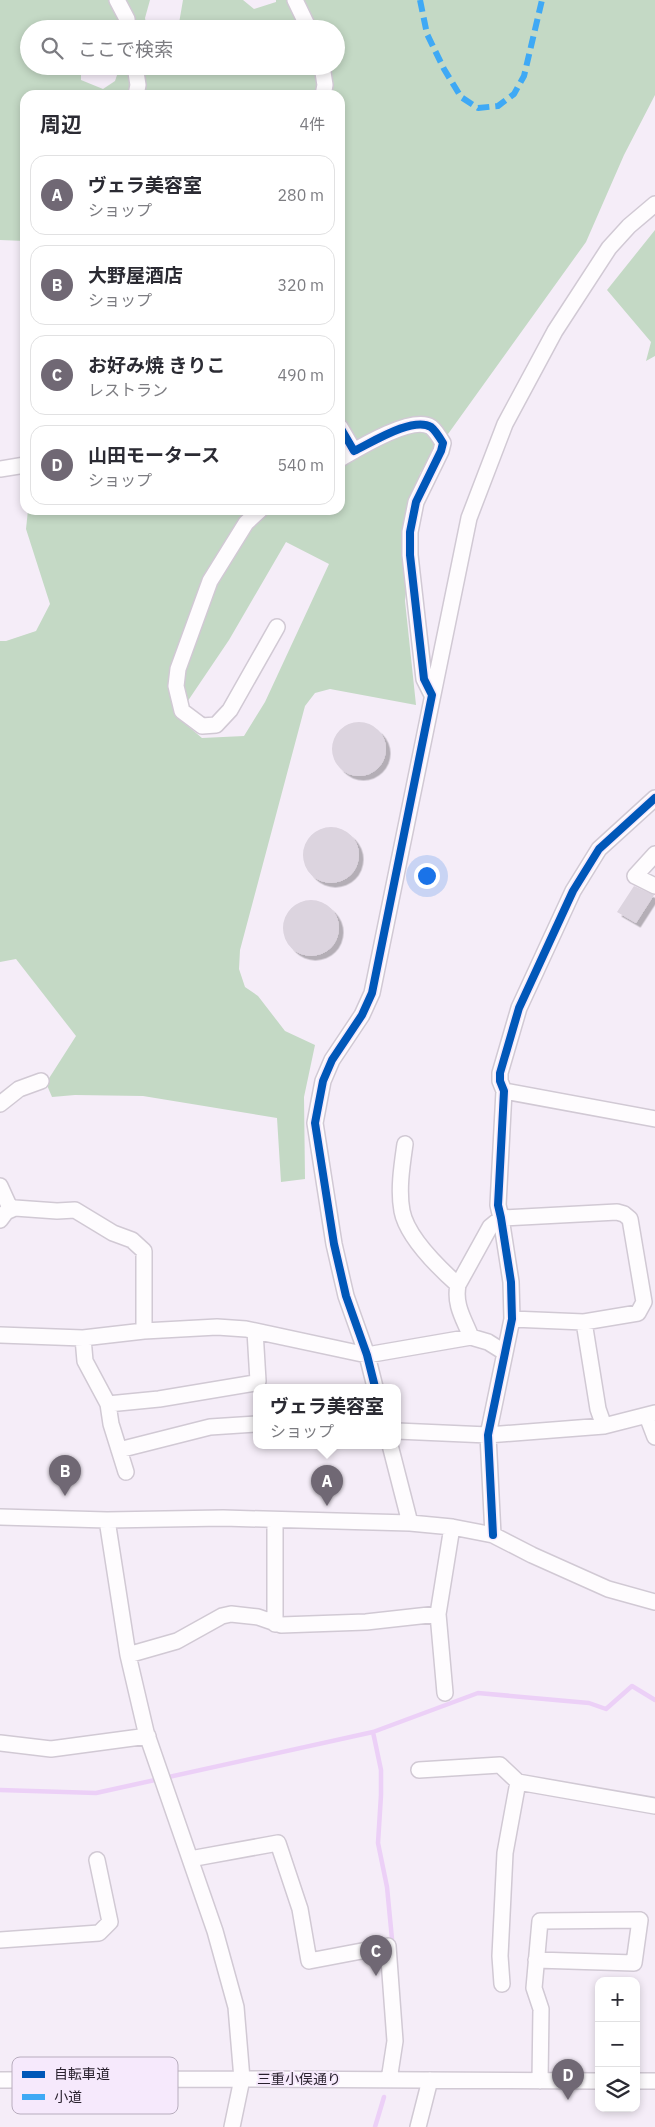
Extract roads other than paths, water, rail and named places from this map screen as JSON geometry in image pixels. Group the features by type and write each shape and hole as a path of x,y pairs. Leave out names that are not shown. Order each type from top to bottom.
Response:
{"street":[{"path":"117,0 127,20"},
{"path":"295,0 305,20"},
{"path":"136,75 137,90"},
{"path":"324,75 326,85 324,90"},
{"path":"375,1384 346,1296 334,1244 315,1124 323,1081 332,1060 362,1015 372,993 469,518 505,424 555,331 609,248 629,226 655,204"},
{"path":"345,456 405,426 420,424 431,427 443,443 441,451 416,502 410,532 410,555 424,679 432,695"},
{"path":"345,436 354,451"},
{"path":"0,469 20,466"},
{"path":"255,515 246,523 210,580 178,669 176,686 182,711 202,726 216,725 230,710 277,627"},
{"path":"493,1534 488,1435 512,1319 512,1282 502,1218 498,1205 504,1091 499,1077 519,1008 573,891 599,849 655,798"},
{"path":"655,854 636,876 655,886"},
{"path":"0,1104 19,1089 41,1081"},
{"path":"504,1091 655,1119"},
{"path":"405,1144 401,1200 403,1215 415,1237 431,1258 458,1285"},
{"path":"0,1186 10,1208"},
{"path":"0,1220 10,1208"},
{"path":"10,1208 75,1210 139,1245 144,1251 144,1331"},
{"path":"472,1336 458,1308 456,1293 458,1285 490,1226 502,1218 617,1212 628,1216 644,1302 638,1313 584,1322 512,1319"},
{"path":"584,1322 598,1409 604,1426"},
{"path":"0,1335 83,1338 144,1331 217,1327 255,1331 367,1355 472,1336 488,1342 504,1352"},
{"path":"108,1404 159,1399 255,1383 258,1381 255,1331"},
{"path":"83,1338 85,1361 108,1404 111,1424 126,1472"},
{"path":"401,1431 488,1435 604,1426 651,1414 655,1437"},
{"path":"119,1450 210,1427 253,1424"},
{"path":"391,1449 410,1523"},
{"path":"2,1516 107,1520 275,1520 410,1523 452,1527 493,1534 532,1555 608,1590 655,1602"},
{"path":"107,1520 128,1655 148,1736 215,1931 236,2007 242,2079 232,2127"},
{"path":"275,1520 275,1624"},
{"path":"446,1693 438,1614 452,1527"},
{"path":"128,1655 177,1641 222,1616 231,1614 258,1617 281,1625 366,1622 438,1614"},
{"path":"0,1743 51,1749 148,1736"},
{"path":"419,1770 500,1765 518,1782 655,1806"},
{"path":"502,1984 500,1956 505,1853 518,1782"},
{"path":"190,1860 278,1843 300,1909 309,1961 388,1946 395,2041 389,2080"},
{"path":"0,1940 100,1933 110,1922 97,1860"},
{"path":"536,1960 634,1963 640,1920 540,1921 536,1960 534,1988 541,2009 540,2081"},
{"name":"三重小俣通り","path":"178,2079 595,2081"},
{"path":"418,2127 430,2080"},
{"path":"640,2081 655,2082"}],"waterway":[{"path":"0,1790 96,1793 373,1732 478,1693 589,1703 606,1709 632,1686 655,1700"},
{"path":"373,1732 381,1770 378,1843 387,1887 392,1939"},
{"path":"375,2127 384,2097"}],"place":[{"name":"大野屋酒店","path":"65,1496"},
{"name":"ヴェラ美容室","path":"327,1506"},
{"name":"お好み焼 きりこ","path":"376,1976"},
{"name":"山田モータース","path":"568,2100"}]}
